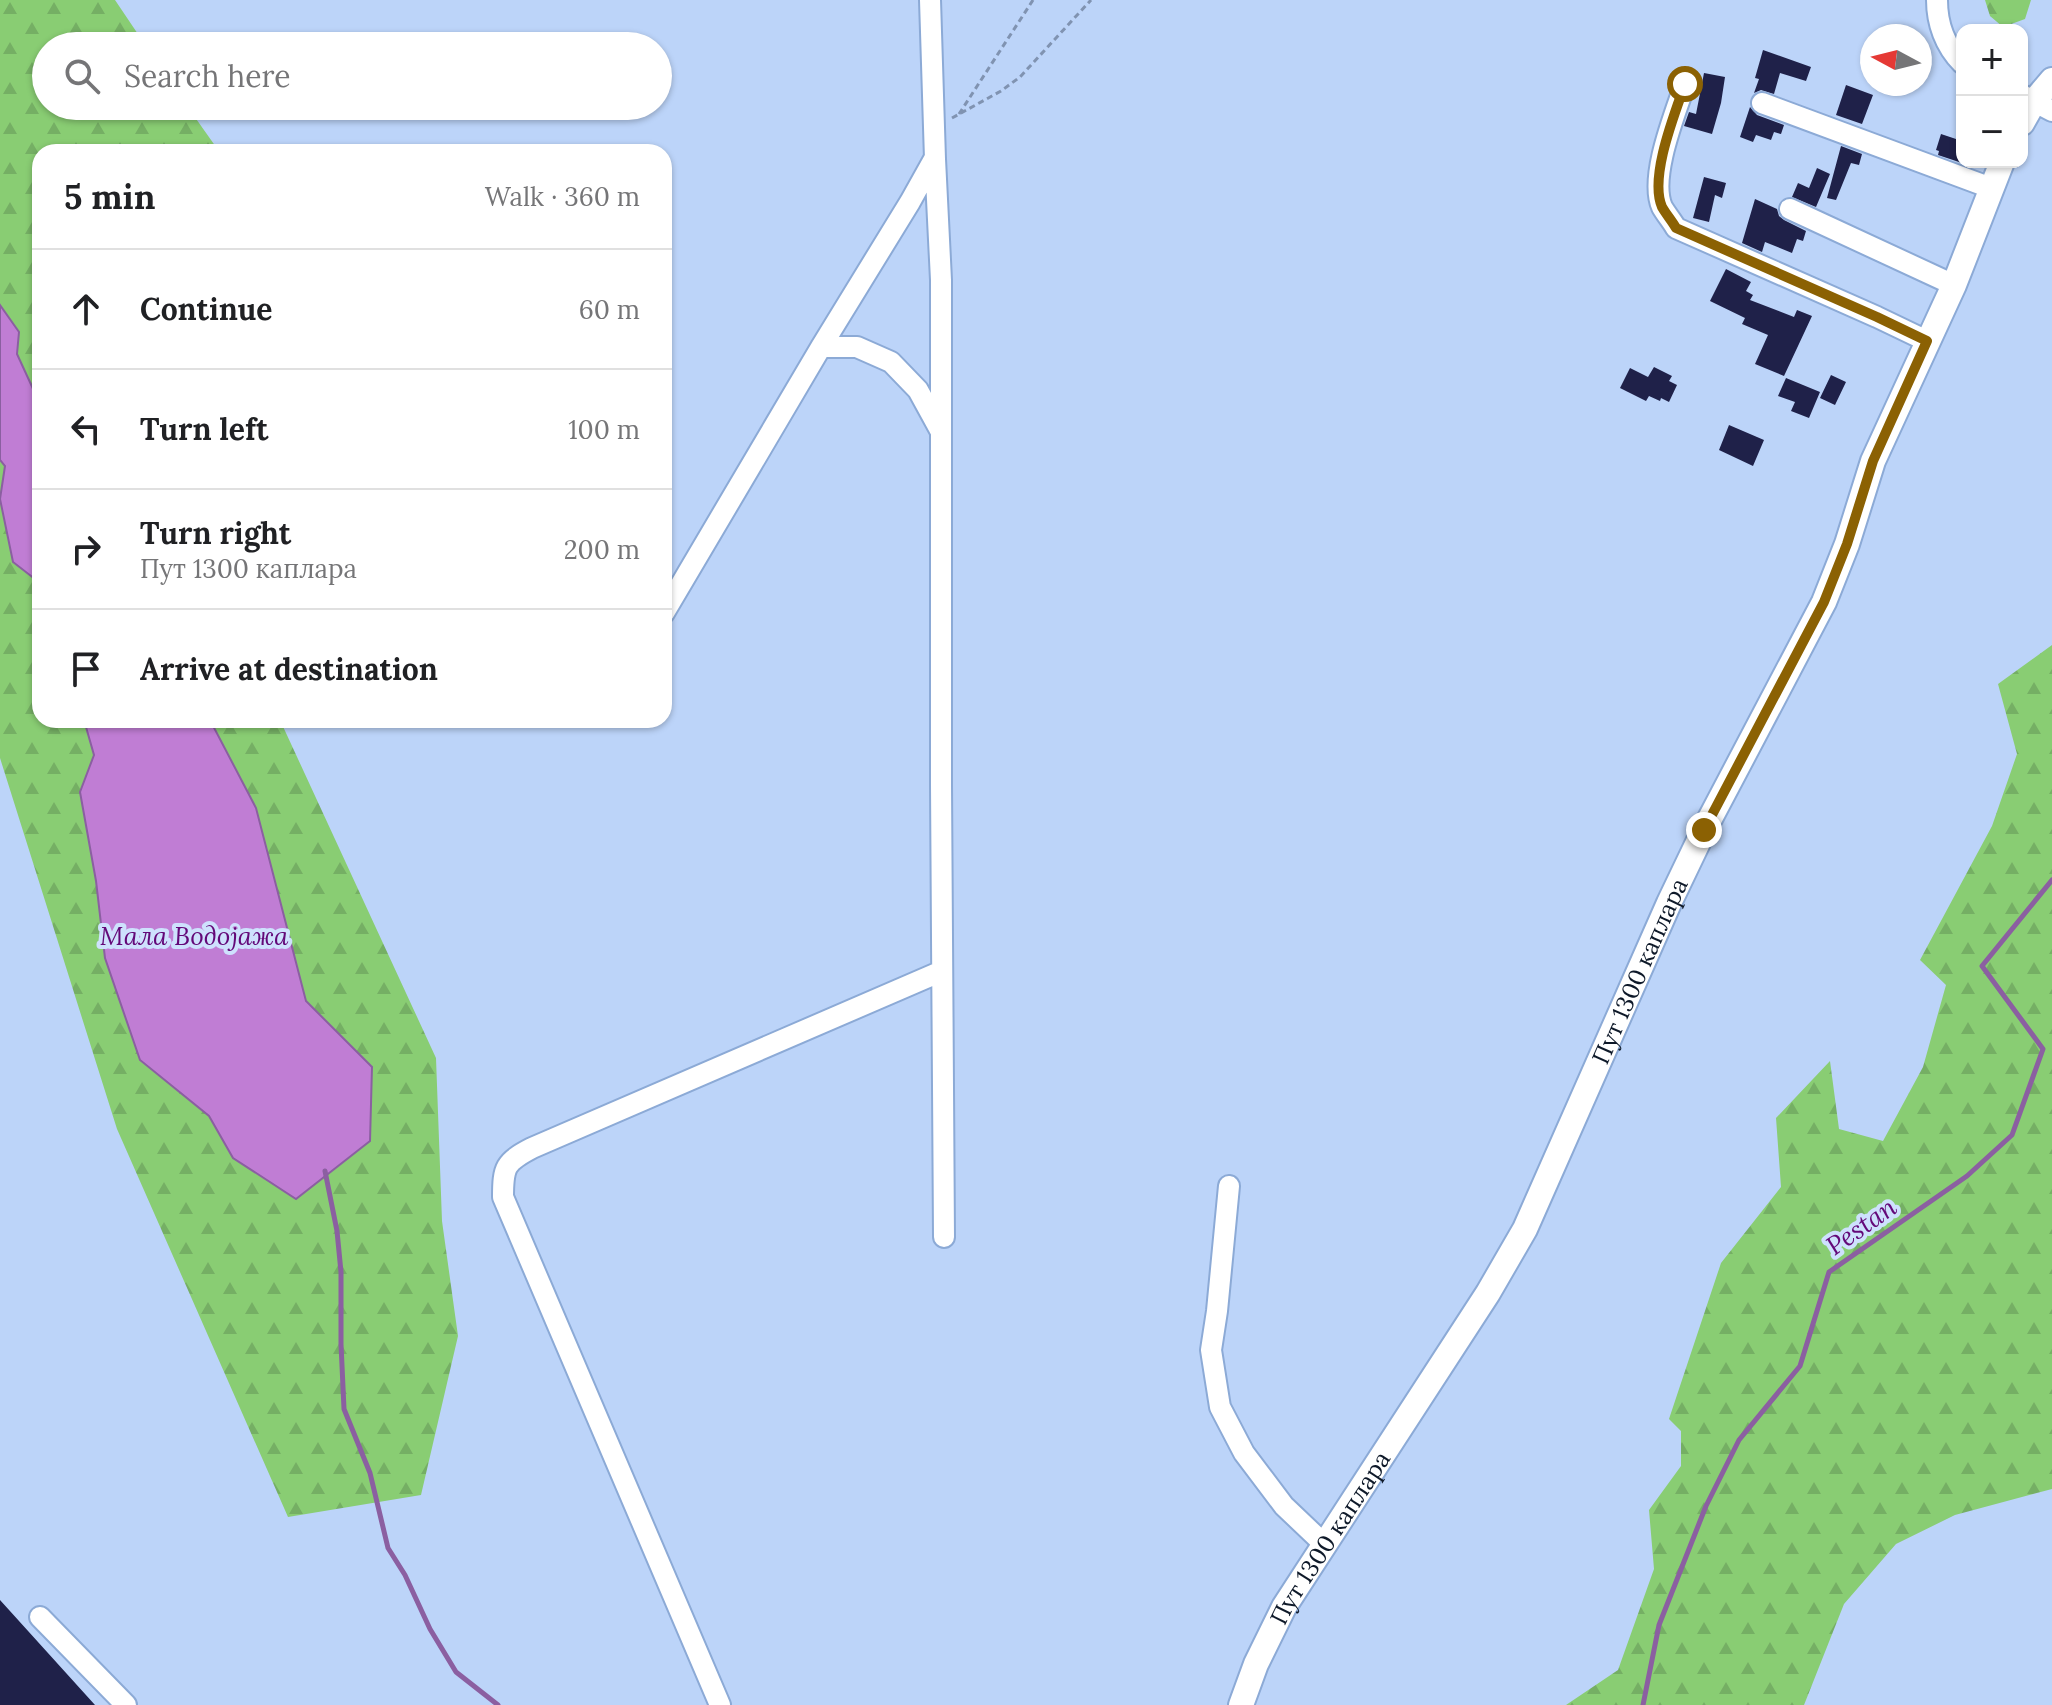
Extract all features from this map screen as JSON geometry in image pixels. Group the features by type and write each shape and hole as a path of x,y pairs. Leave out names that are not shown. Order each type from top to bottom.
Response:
{"main road":[{"path":"2036,102 2052,80"},
{"name":"Пут 1300 каплара","path":"1241,1705 1264,1646 1284,1607 1488,1293 1525,1229 1704,830 1824,602 1847,544 1873,461 1954,285 1999,168"}],"street":[{"path":"930,0 941,280 944,1237"},
{"path":"1937,0 1942,32 1956,57"},
{"path":"1685,84 1668,133 1659,174 1661,205 1676,228 1927,341"},
{"path":"1762,103 1991,188"},
{"path":"672,599 935,159"},
{"path":"1790,209 1954,285"},
{"path":"821,347 857,347 891,362 918,390 942,434"},
{"path":"720,1705 503,1197 505,1169 515,1157 532,1148 942,971"},
{"path":"1229,1186 1211,1350 1220,1407 1252,1464 1284,1506 1324,1544"},
{"path":"40,1617 126,1705"}],"path":[{"path":"957,115 1033,0"},
{"path":"935,128 1020,77 1091,0"}],"green space":[{"path":"0,0 115,0 137,32 32,32 32,120 197,120 214,144 32,144 32,728 284,728 436,1058 442,1221 458,1336 421,1495 288,1517 117,1129 0,758"},
{"path":"1985,0 2031,0 2025,19 1999,24 1990,16"},
{"path":"2052,645 2052,1489 1955,1515 1896,1544 1844,1604 1804,1705 1566,1705 1618,1670 1654,1569 1649,1510 1681,1466 1681,1431 1669,1419 1721,1263 1781,1187 1776,1118 1830,1061 1839,1129 1883,1141 1923,1067 1946,985 1920,960 1992,826 2017,754 1998,684"}],"water":[{"path":"0,305 19,332 17,354 32,387 32,577 13,562 0,499 5,466 0,460"},
{"name":"Мала Водојажа","path":"86,728 214,728 256,808 306,1001 372,1067 370,1141 296,1199 233,1158 209,1116 140,1060 105,958 96,881 80,792 94,755"}],"building":[{"path":"1763,50 1811,67 1806,81 1780,73 1774,94 1761,90 1754,93"},
{"path":"1704,73 1725,77 1712,134 1684,126 1689,112 1696,114"},
{"path":"1846,85 1860,90 1860,96 1873,96 1862,124 1836,115"},
{"path":"1750,107 1757,115 1784,125 1781,134 1774,132 1771,140 1756,135 1753,142 1740,137"},
{"path":"1941,134 1956,139 1956,161 1938,155 1939,151 1936,150"},
{"path":"1841,146 1862,154 1859,165 1851,163 1836,200 1827,198"},
{"path":"1817,168 1830,174 1816,207 1792,197 1798,183 1809,188"},
{"path":"1704,177 1726,183 1722,198 1715,195 1709,222 1693,218"},
{"path":"1755,199 1777,209 1784,220 1806,231 1803,241 1797,239 1792,253 1765,242 1762,252 1742,243"},
{"path":"1726,269 1751,282 1746,291 1753,295 1750,300 1794,317 1797,310 1812,316 1784,376 1755,364 1768,335 1742,324 1745,318 1710,301"},
{"path":"1654,367 1672,376 1669,381 1677,385 1669,402 1649,396 1646,401 1620,388 1630,368 1648,377"},
{"path":"1831,375 1846,382 1835,405 1820,398"},
{"path":"1786,378 1820,392 1809,418 1791,411 1795,402 1778,396"},
{"path":"1729,425 1764,440 1753,466 1719,450"},
{"path":"0,1600 95,1705 0,1705"}],"waterway":[{"name":"Pestan","path":"1643,1705 1659,1625 1706,1506 1739,1440 1800,1366 1829,1272 1967,1176 2012,1135 2043,1049 1982,966 2052,880"},
{"path":"325,1171 337,1231 341,1272 344,1409 370,1473 388,1548 456,1672 498,1705"}],"route":[{"path":"1685,84 1668,133 1659,174 1661,205 1676,228 1927,341 1873,461 1847,544 1824,602 1704,830"}]}
